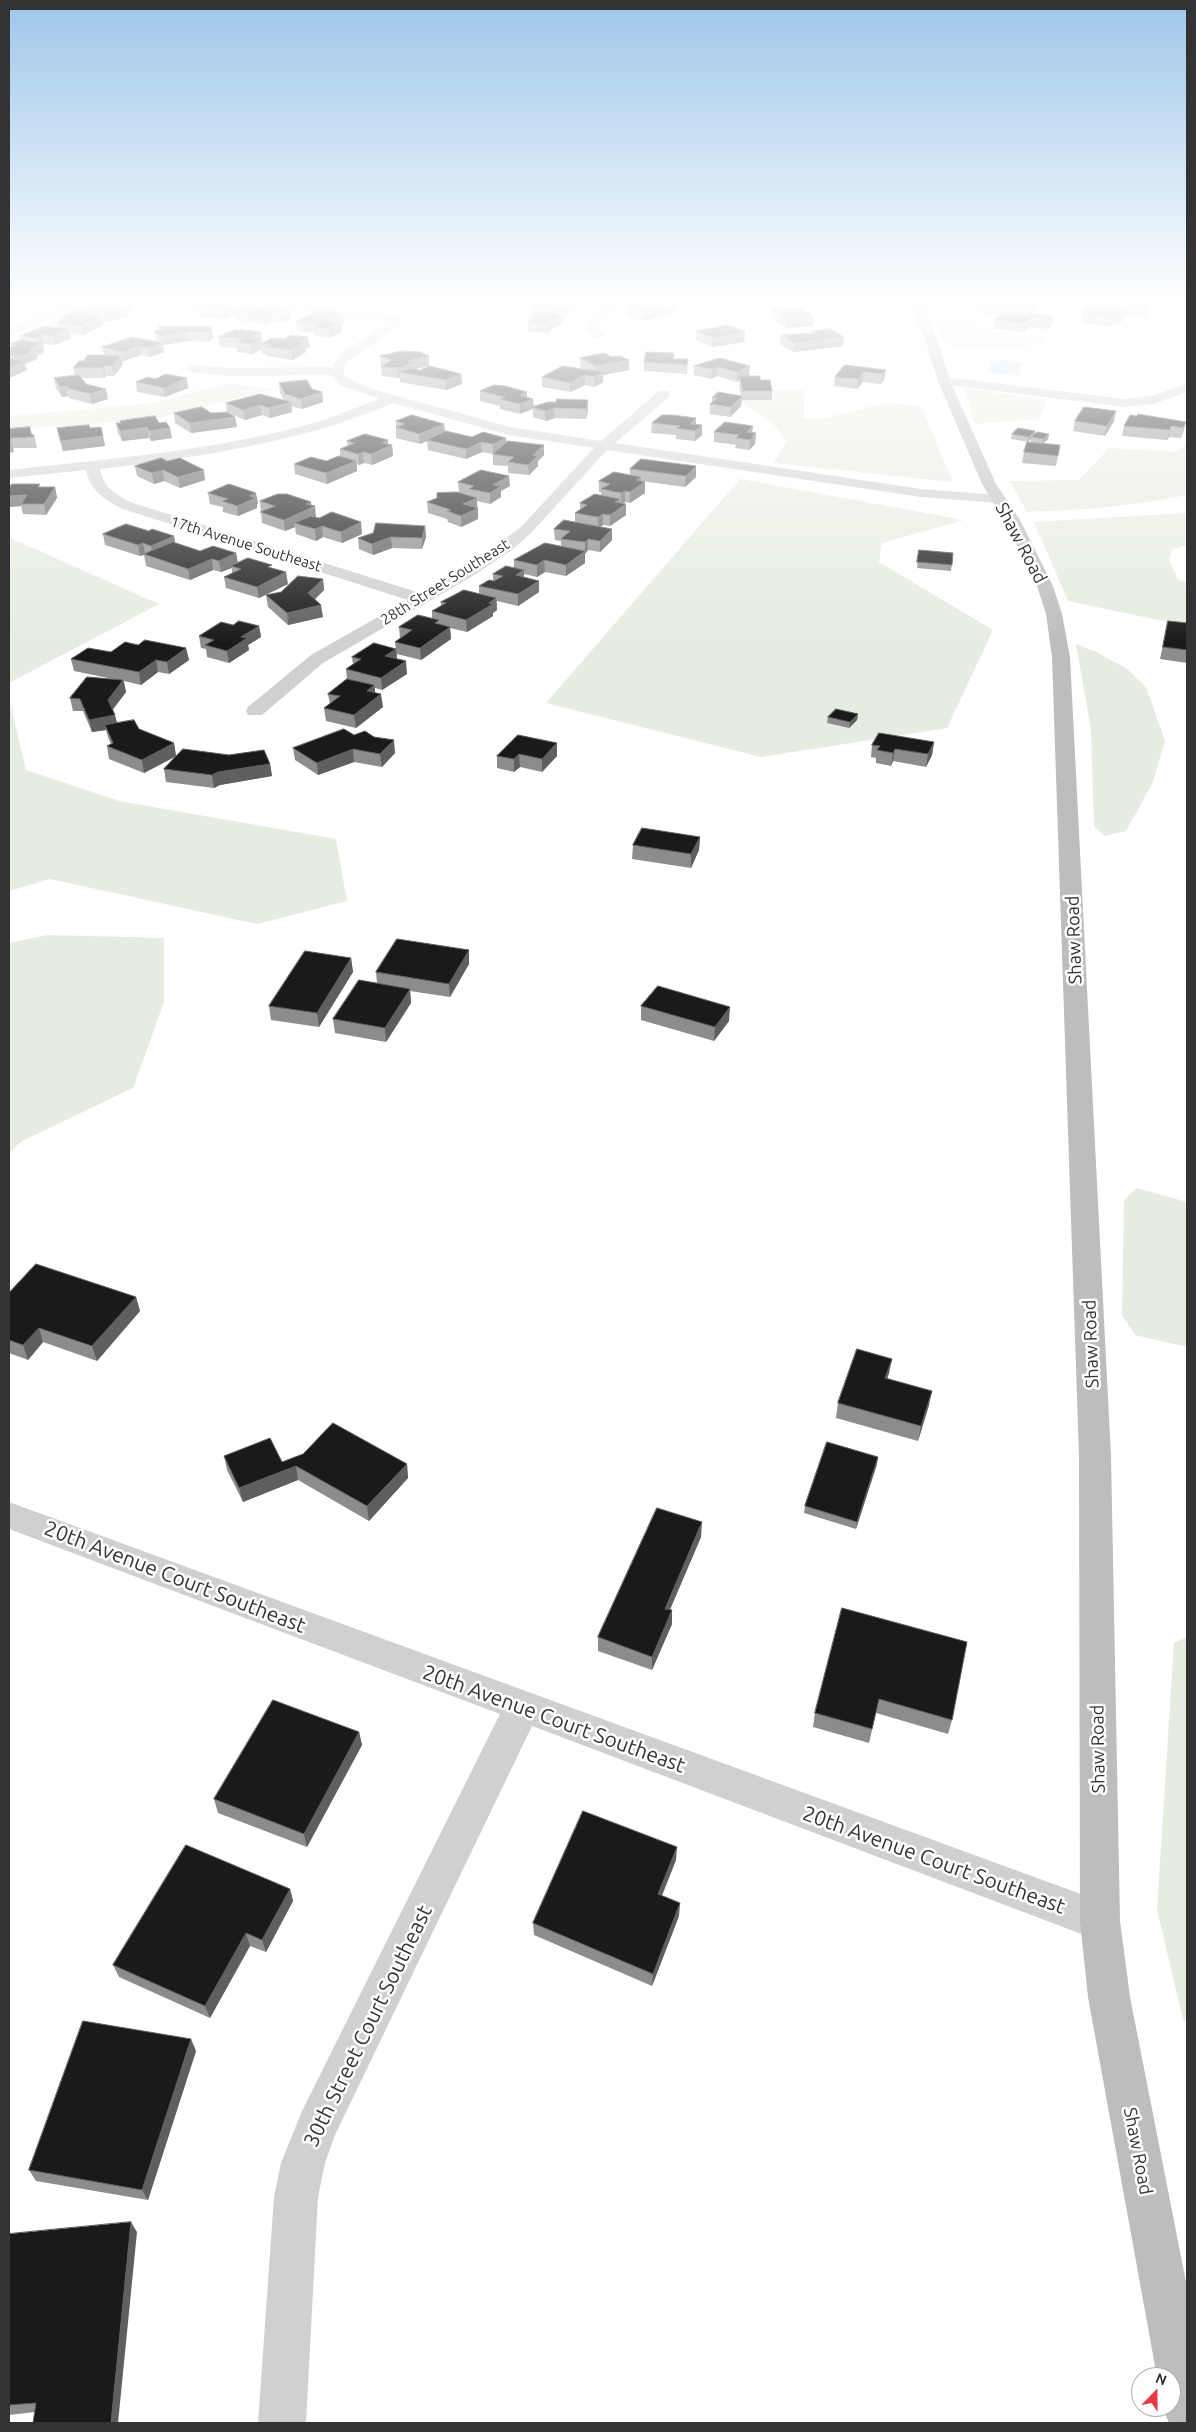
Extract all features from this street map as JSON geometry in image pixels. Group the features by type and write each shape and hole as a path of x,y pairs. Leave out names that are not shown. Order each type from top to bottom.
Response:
{"main road":[{"name":"Shaw Road","path":"960,417 998,499 1012,520 1045,586 1054,614 1061,657 1095,1456 1100,1921 1110,2007 1187,2408"}],"street":[{"path":"9,474 92,465 254,441 304,430 340,417"},
{"path":"457,417 487,426 602,447 921,493 998,499"},
{"name":"28th Street Southeast","path":"256,711 316,659 507,546 526,530 602,447 637,417"},
{"name":"17th Avenue Southeast","path":"92,465 93,477 98,486 109,496 128,506 420,598"},
{"name":"20th Avenue Court Southeast","path":"9,1515 522,1708 1100,1921"},
{"name":"30th Street Court Southeast","path":"282,2423 296,2197 303,2163 317,2126 522,1708"}],"shaded area":[{"path":"9,417 162,417 152,420 9,429"},
{"path":"765,417 821,419 926,417 953,482 774,463 786,442 772,422"},
{"path":"973,417 1041,417 1040,419 975,424"},
{"path":"1187,444 1187,495 1143,503 1089,509 1027,512 1010,481 1079,480 1109,448 1175,452"},
{"path":"740,479 964,520 882,543 879,562 993,630 947,728 761,757 546,703"},
{"path":"1187,513 1187,545 1172,549 1169,561 1178,579 1187,583 1187,626 1068,601 1034,522"},
{"path":"10,538 159,604 9,683"},
{"path":"1076,644 1126,668 1146,687 1165,741 1153,782 1126,831 1105,836 1094,826 1091,730"},
{"path":"9,698 26,770 119,801 336,839 347,901 257,924 50,879 9,891"},
{"path":"48,935 164,938 164,1002 133,1088 22,1141 9,1153 9,943"},
{"path":"1137,1188 1187,1202 1187,1347 1135,1335 1122,1315 1124,1200"},
{"path":"1187,1637 1187,2022 1183,2020 1157,1909 1174,1643"}],"building":[{"path":"156,417 159,423 166,422 170,428 149,431 147,427 120,431 116,423 121,423 120,421"},
{"path":"181,417 231,417 190,423"},
{"path":"405,417 421,417 444,424 419,434 396,427 405,424 396,421"},
{"path":"659,417 692,417 696,418 690,424 702,425 695,431 676,428 680,426 652,423"},
{"path":"1077,417 1112,417 1107,426 1075,421"},
{"path":"1129,417 1159,417 1186,422 1183,428 1171,426 1170,430 1124,426"},
{"path":"725,422 753,426 747,432 756,433 750,440 736,438 739,435 714,432"},
{"path":"89,425 90,428 101,427 103,436 61,441 57,428"},
{"path":"30,427 31,434 34,437 11,438 11,442 9,442 9,429"},
{"path":"1018,428 1035,431 1029,437 1012,434"},
{"path":"446,431 472,437 483,432 506,438 493,444 481,442 466,449 427,440"},
{"path":"1037,432 1049,434 1043,439 1032,437"},
{"path":"365,434 388,440 381,443 392,445 371,454 363,452 358,454 340,449 355,443 347,441"},
{"path":"508,441 544,445 533,455 538,456 528,465 508,462 514,457 493,454"},
{"path":"1027,442 1060,445 1058,456 1024,452"},
{"path":"339,456 356,461 326,473 294,464 311,457 326,461"},
{"path":"161,458 167,461 180,458 204,470 178,477 163,470 152,473 135,466"},
{"path":"641,459 696,466 686,476 630,469"},
{"path":"481,470 509,476 493,485 501,486 490,493 469,489 474,486 458,482"},
{"path":"614,472 641,477 636,480 645,482 630,492 625,491 621,493 601,489 610,484 599,481"},
{"path":"12,484 40,484 38,487 55,487 44,504 21,504 27,495 9,496 9,488"},
{"path":"229,484 256,493 249,496 256,498 237,506 222,501 228,499 208,493"},
{"path":"457,492 477,498 463,504 478,508 461,516 447,511 451,510 427,502 437,498 437,493"},
{"path":"278,494 287,494 311,502 306,504 315,506 284,520 260,512 275,506 260,501"},
{"path":"595,494 620,499 615,502 626,504 610,515 603,514 598,517 575,513 587,505 580,503"},
{"path":"332,512 361,522 341,532 322,526 315,529 294,523 311,516 319,518"},
{"path":"564,520 612,529 600,541 588,539 585,542 561,539 570,531 554,529"},
{"path":"376,523 425,526 422,538 391,537 372,544 358,538 373,533"},
{"path":"126,524 174,536 151,546 143,543 138,545 103,534"},
{"path":"173,542 200,551 213,546 236,553 219,561 212,559 188,569 144,554"},
{"path":"545,543 585,551 566,565 544,560 537,565 514,560"},
{"path":"919,550 953,553 952,565 917,562"},
{"path":"248,558 272,565 268,567 286,572 257,587 224,577 241,569 231,566"},
{"path":"506,566 524,570 516,575 539,581 518,594 479,586 489,580 494,581 503,576 493,574"},
{"path":"298,576 323,579 308,593 321,605 287,613 266,595 281,592"},
{"path":"464,590 496,598 489,603 493,604 466,620 432,611 446,603 441,602"},
{"path":"418,615 439,620 435,623 450,627 420,648 395,642 412,630 399,627"},
{"path":"239,621 259,626 241,637 247,638 227,651 205,645 214,640 199,636 221,622 233,625"},
{"path":"1168,621 1187,623 1187,650 1163,647"},
{"path":"145,640 186,648 167,662 156,660 139,672 71,659 88,648 111,652 125,642 138,645"},
{"path":"374,643 396,649 385,656 406,661 381,678 346,669 361,659 352,657"},
{"path":"87,677 123,680 108,700 115,715 89,720 80,699 70,698"},
{"path":"347,679 374,685 367,691 381,694 354,715 324,708 340,696 328,694"},
{"path":"836,709 858,714 850,722 828,717"},
{"path":"134,720 139,729 174,743 142,760 107,746 113,743 105,725"},
{"path":"344,729 354,735 365,731 374,737 394,740 380,754 353,749 317,763 293,748"},
{"path":"879,733 934,742 928,754 895,749 893,753 877,750 880,746 872,745"},
{"path":"518,735 557,743 542,759 519,754 514,759 497,756"},
{"path":"183,749 229,755 264,750 270,764 218,772 212,775 164,769"},
{"path":"642,828 700,837 691,854 633,845"},
{"path":"397,939 469,950 449,984 376,972"},
{"path":"305,951 351,958 317,1013 269,1006"},
{"path":"359,980 410,989 385,1028 333,1019"},
{"path":"658,986 730,1007 715,1027 641,1006"},
{"path":"36,1264 136,1297 92,1346 39,1328 23,1345 9,1340 9,1293"},
{"path":"857,1349 892,1359 885,1378 932,1391 921,1426 838,1403"},
{"path":"333,1423 407,1464 367,1506 296,1466 239,1488 224,1456 270,1438 282,1462 303,1454"},
{"path":"827,1442 878,1457 857,1522 805,1506"},
{"path":"657,1508 702,1522 665,1609 672,1610 652,1657 598,1637"},
{"path":"842,1608 967,1642 952,1720 879,1699 872,1729 815,1713"},
{"path":"273,1700 359,1732 304,1834 214,1799"},
{"path":"583,1811 677,1847 658,1894 680,1903 653,1974 533,1923"},
{"path":"186,1845 290,1889 262,1940 246,1933 205,2006 113,1965"},
{"path":"83,2021 191,2039 142,2190 29,2170"},
{"path":"131,2222 111,2423 33,2423 36,2403 9,2405 9,2234"}]}
